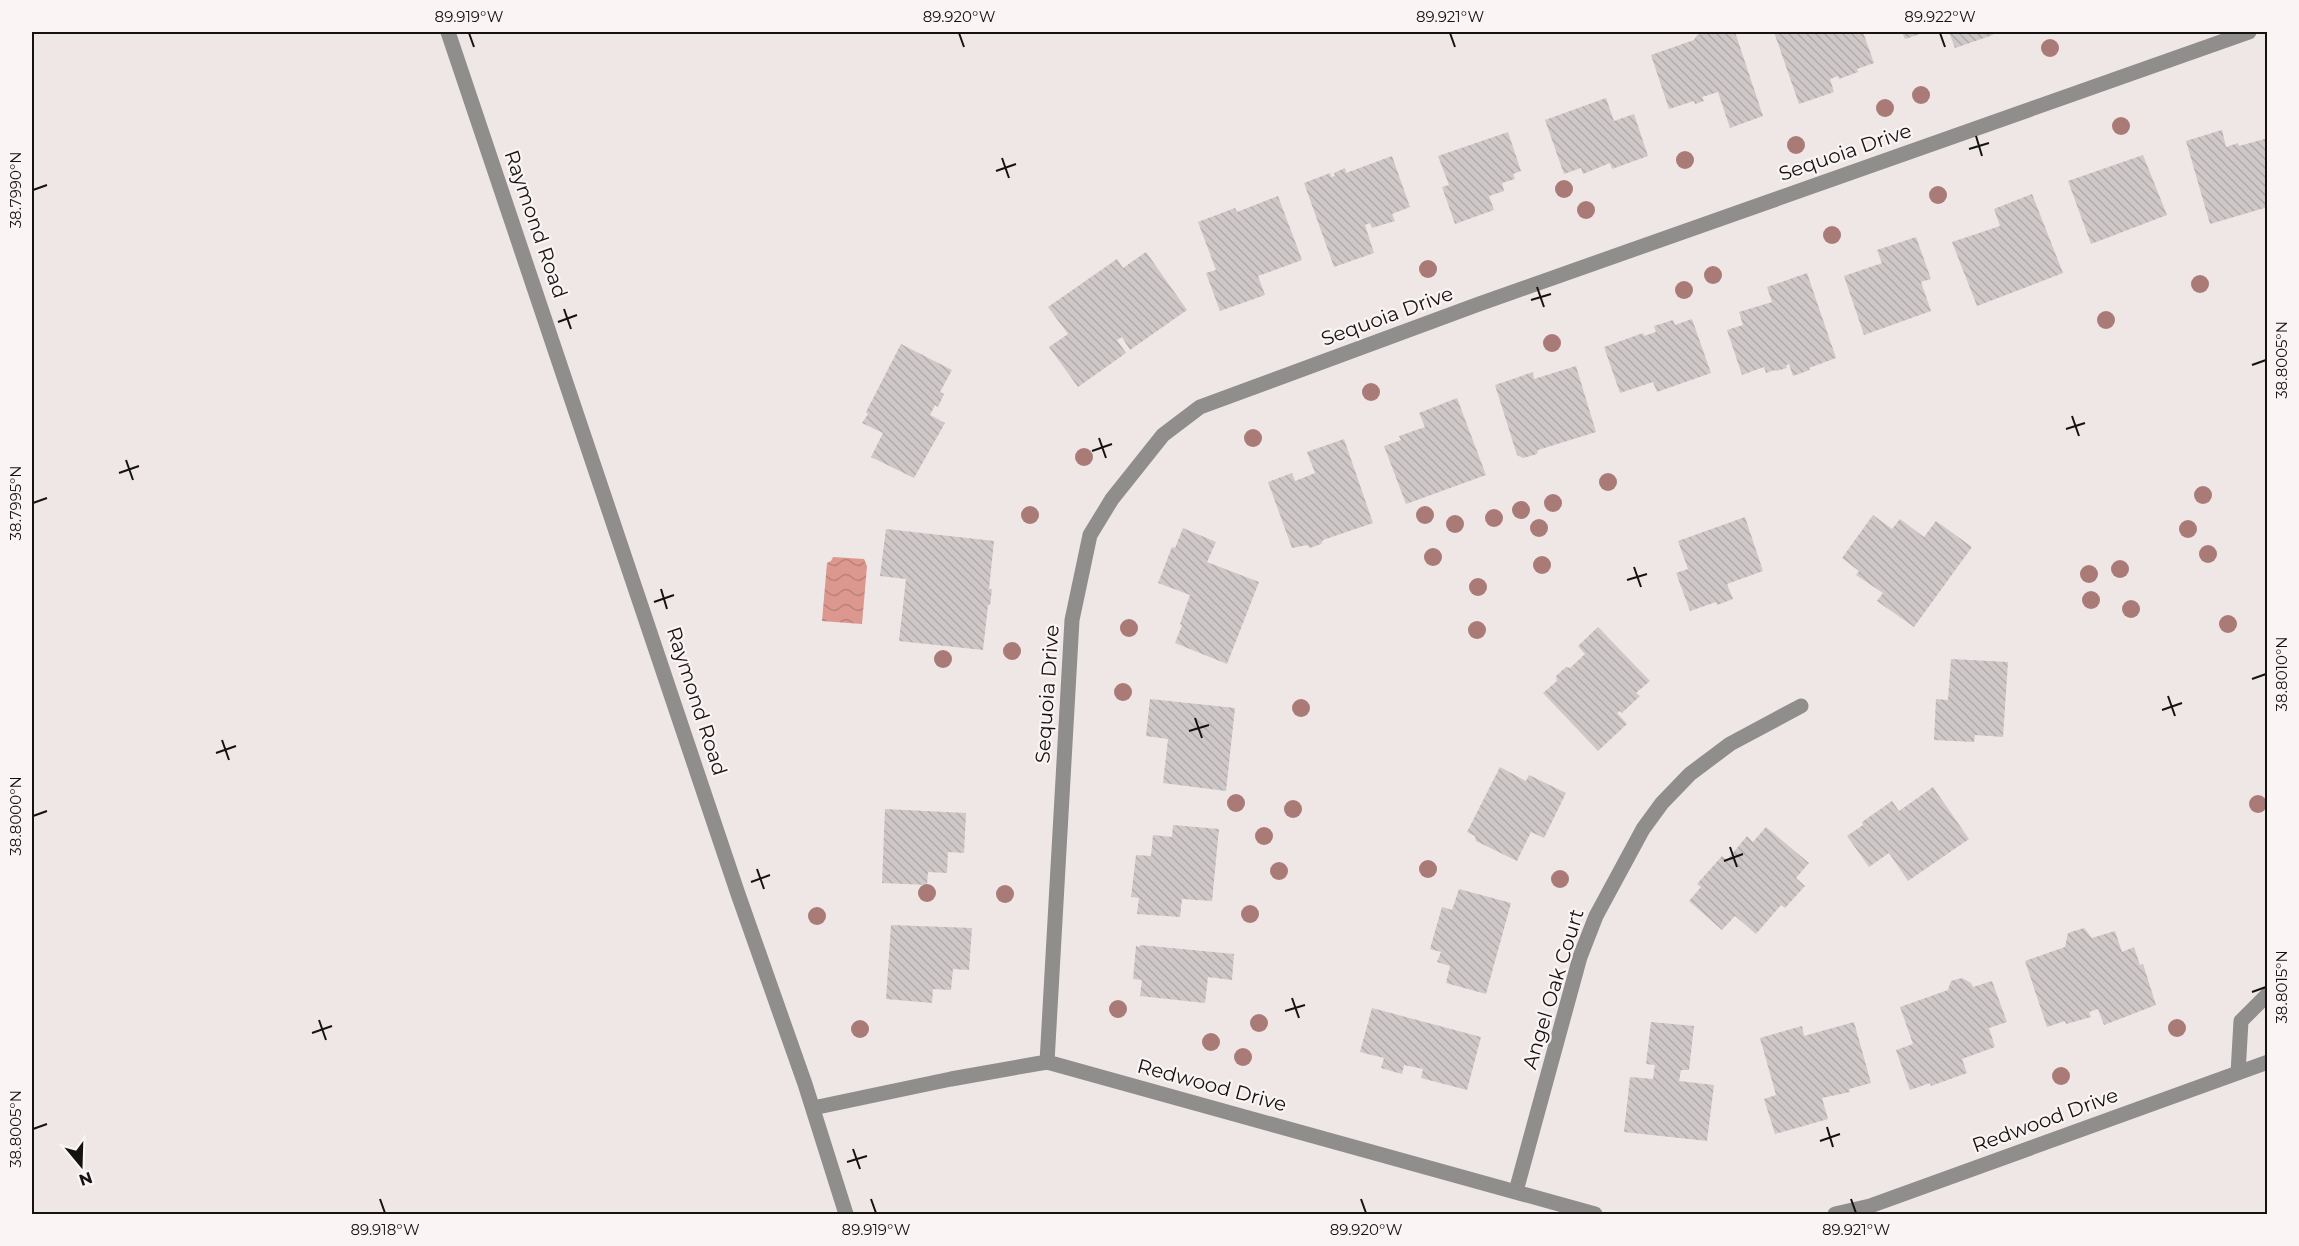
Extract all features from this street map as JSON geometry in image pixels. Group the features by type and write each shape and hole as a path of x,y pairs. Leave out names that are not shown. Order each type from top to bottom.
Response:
{"street":[{"name":"Raymond Road","path":"448,32 738,894 813,1108 846,1215"},
{"name":"Sequoia Drive","path":"1047,1062 1072,620 1090,535 1112,499 1162,435 1200,407 1479,304 2249,32"},
{"name":"Angel Oak Court","path":"1516,1191 1580,957 1596,916 1643,829 1662,803 1690,774 1730,744 1801,706"},
{"path":"2238,1073 2241,1022 2268,994"},
{"name":"Redwood Drive","path":"813,1108 951,1079 1047,1062 1516,1191 1595,1215"},
{"name":"Redwood Drive","path":"1835,1215 1870,1206 2268,1062"}],"water":[{"path":"833,557 864,559 867,566 862,624 822,621 827,563"}],"building":[{"path":"1707,32 1713,34 1735,32 1763,116 1730,128 1718,92 1702,97 1704,101 1695,104 1694,101 1669,109 1651,55 1694,40 1697,35"},
{"path":"1774,32 1863,32 1874,63 1839,79 1838,76 1830,79 1834,92 1799,104"},
{"path":"1902,32 1926,32 1905,39"},
{"path":"1949,32 1992,32 1993,35 1955,48"},
{"path":"1606,98 1614,121 1634,114 1648,156 1612,169 1610,163 1583,174 1581,168 1564,174 1545,120"},
{"path":"2222,130 2226,147 2268,138 2268,207 2210,224 2186,141"},
{"path":"1508,132 1521,171 1513,174 1515,179 1502,183 1504,191 1489,196 1494,210 1455,224 1442,187 1449,185 1438,156"},
{"path":"2143,155 2167,215 2091,244 2068,181"},
{"path":"1392,156 1410,207 1392,214 1395,221 1372,228 1370,223 1365,225 1374,253 1334,267 1304,183 1330,173 1331,177 1335,176 1334,173 1345,168 1346,173"},
{"path":"2032,194 2063,273 1977,306 1952,242 2000,226 1994,209"},
{"path":"1278,196 1302,260 1258,276 1265,295 1220,311 1206,273 1216,270 1198,222 1235,208 1237,212"},
{"path":"1916,237 1931,279 1921,282 1931,311 1864,335 1844,276 1882,263 1877,250"},
{"path":"1146,252 1187,310 1130,350 1122,337 1117,340 1126,353 1078,387 1049,347 1068,334 1048,307 1117,259 1123,268"},
{"path":"1807,273 1836,358 1793,376 1789,364 1786,365 1787,368 1776,371 1766,373 1764,367 1742,375 1727,330 1743,325 1739,312 1772,302 1767,287"},
{"path":"1692,319 1711,373 1657,392 1653,382 1620,393 1604,347 1643,333 1644,336 1656,332 1654,326 1673,320 1675,325"},
{"path":"901,344 952,370 940,392 944,394 938,407 935,405 930,415 945,423 914,478 871,457 883,433 862,423"},
{"path":"1576,366 1596,432 1538,450 1537,454 1523,458 1517,455 1495,385 1533,372 1534,379"},
{"path":"1457,398 1486,475 1406,504 1384,446 1401,440 1399,436 1425,427 1419,413"},
{"path":"1344,439 1373,523 1323,540 1321,544 1310,548 1307,545 1292,548 1268,482 1292,473 1295,481 1315,473 1307,452"},
{"path":"1873,515 1892,529 1900,519 1924,537 1936,521 1972,547 1914,627 1877,601 1883,593 1856,575 1859,571 1842,558"},
{"path":"1745,517 1763,571 1727,584 1733,599 1690,611 1676,573 1688,569 1678,541"},
{"path":"1183,528 1216,542 1207,562 1259,582 1227,664 1175,643 1190,595 1158,583 1172,547 1175,548"},
{"path":"886,529 994,541 989,589 992,589 983,650 899,641 906,579 880,576"},
{"path":"1598,627 1650,681 1636,693 1640,696 1622,713 1620,711 1617,713 1627,724 1598,751 1543,693 1557,681 1556,676 1566,667 1570,668 1585,654 1578,646"},
{"path":"1951,659 2008,662 2003,737 1975,735 1974,742 1934,740 1936,699 1948,700"},
{"path":"1150,699 1235,708 1226,791 1163,783 1168,739 1146,736"},
{"path":"1500,767 1526,781 1529,775 1566,793 1544,838 1531,832 1517,861 1476,841 1475,836 1467,832"},
{"path":"1933,787 1969,839 1908,881 1889,853 1869,867 1847,836 1863,825 1862,822 1892,801 1899,811"},
{"path":"885,809 966,813 964,853 948,852 947,873 928,872 927,885 882,883"},
{"path":"1173,825 1219,829 1212,901 1182,899 1180,917 1137,914 1139,898 1131,897 1136,855 1151,856 1153,835 1172,837"},
{"path":"1766,827 1809,863 1796,878 1805,886 1785,908 1781,905 1756,934 1735,916 1722,930 1689,901 1701,887 1697,884 1722,856 1727,860 1747,836 1753,842"},
{"path":"1459,889 1511,903 1486,994 1446,983 1450,966 1437,962 1441,952 1430,949 1442,907 1452,910"},
{"path":"891,925 972,928 969,970 953,969 951,990 933,989 932,1003 886,999"},
{"path":"2084,928 2092,938 2115,931 2122,952 2134,947 2140,965 2143,964 2156,1005 2104,1025 2098,1009 2089,1012 2091,1017 2066,1024 2065,1021 2047,1027 2025,961 2065,947 2068,933"},
{"path":"1140,945 1234,954 1232,980 1208,977 1205,1003 1140,996 1142,980 1133,979 1136,946 1140,947"},
{"path":"1962,978 1971,983 1973,987 1992,981 2007,1022 1989,1028 1995,1047 1962,1059 1967,1073 1931,1086 1930,1083 1910,1090 1896,1050 1913,1044 1900,1007 1948,990 1951,981"},
{"path":"1372,1008 1481,1037 1467,1090 1421,1078 1423,1069 1404,1065 1402,1074 1381,1068 1384,1058 1360,1052"},
{"path":"1651,1022 1694,1026 1689,1070 1681,1070 1679,1081 1714,1085 1707,1141 1624,1132 1630,1077 1653,1079 1655,1065 1646,1064"},
{"path":"1854,1022 1871,1083 1849,1089 1850,1092 1822,1098 1828,1119 1775,1134 1764,1099 1776,1095 1760,1038 1802,1026 1804,1036"}]}
